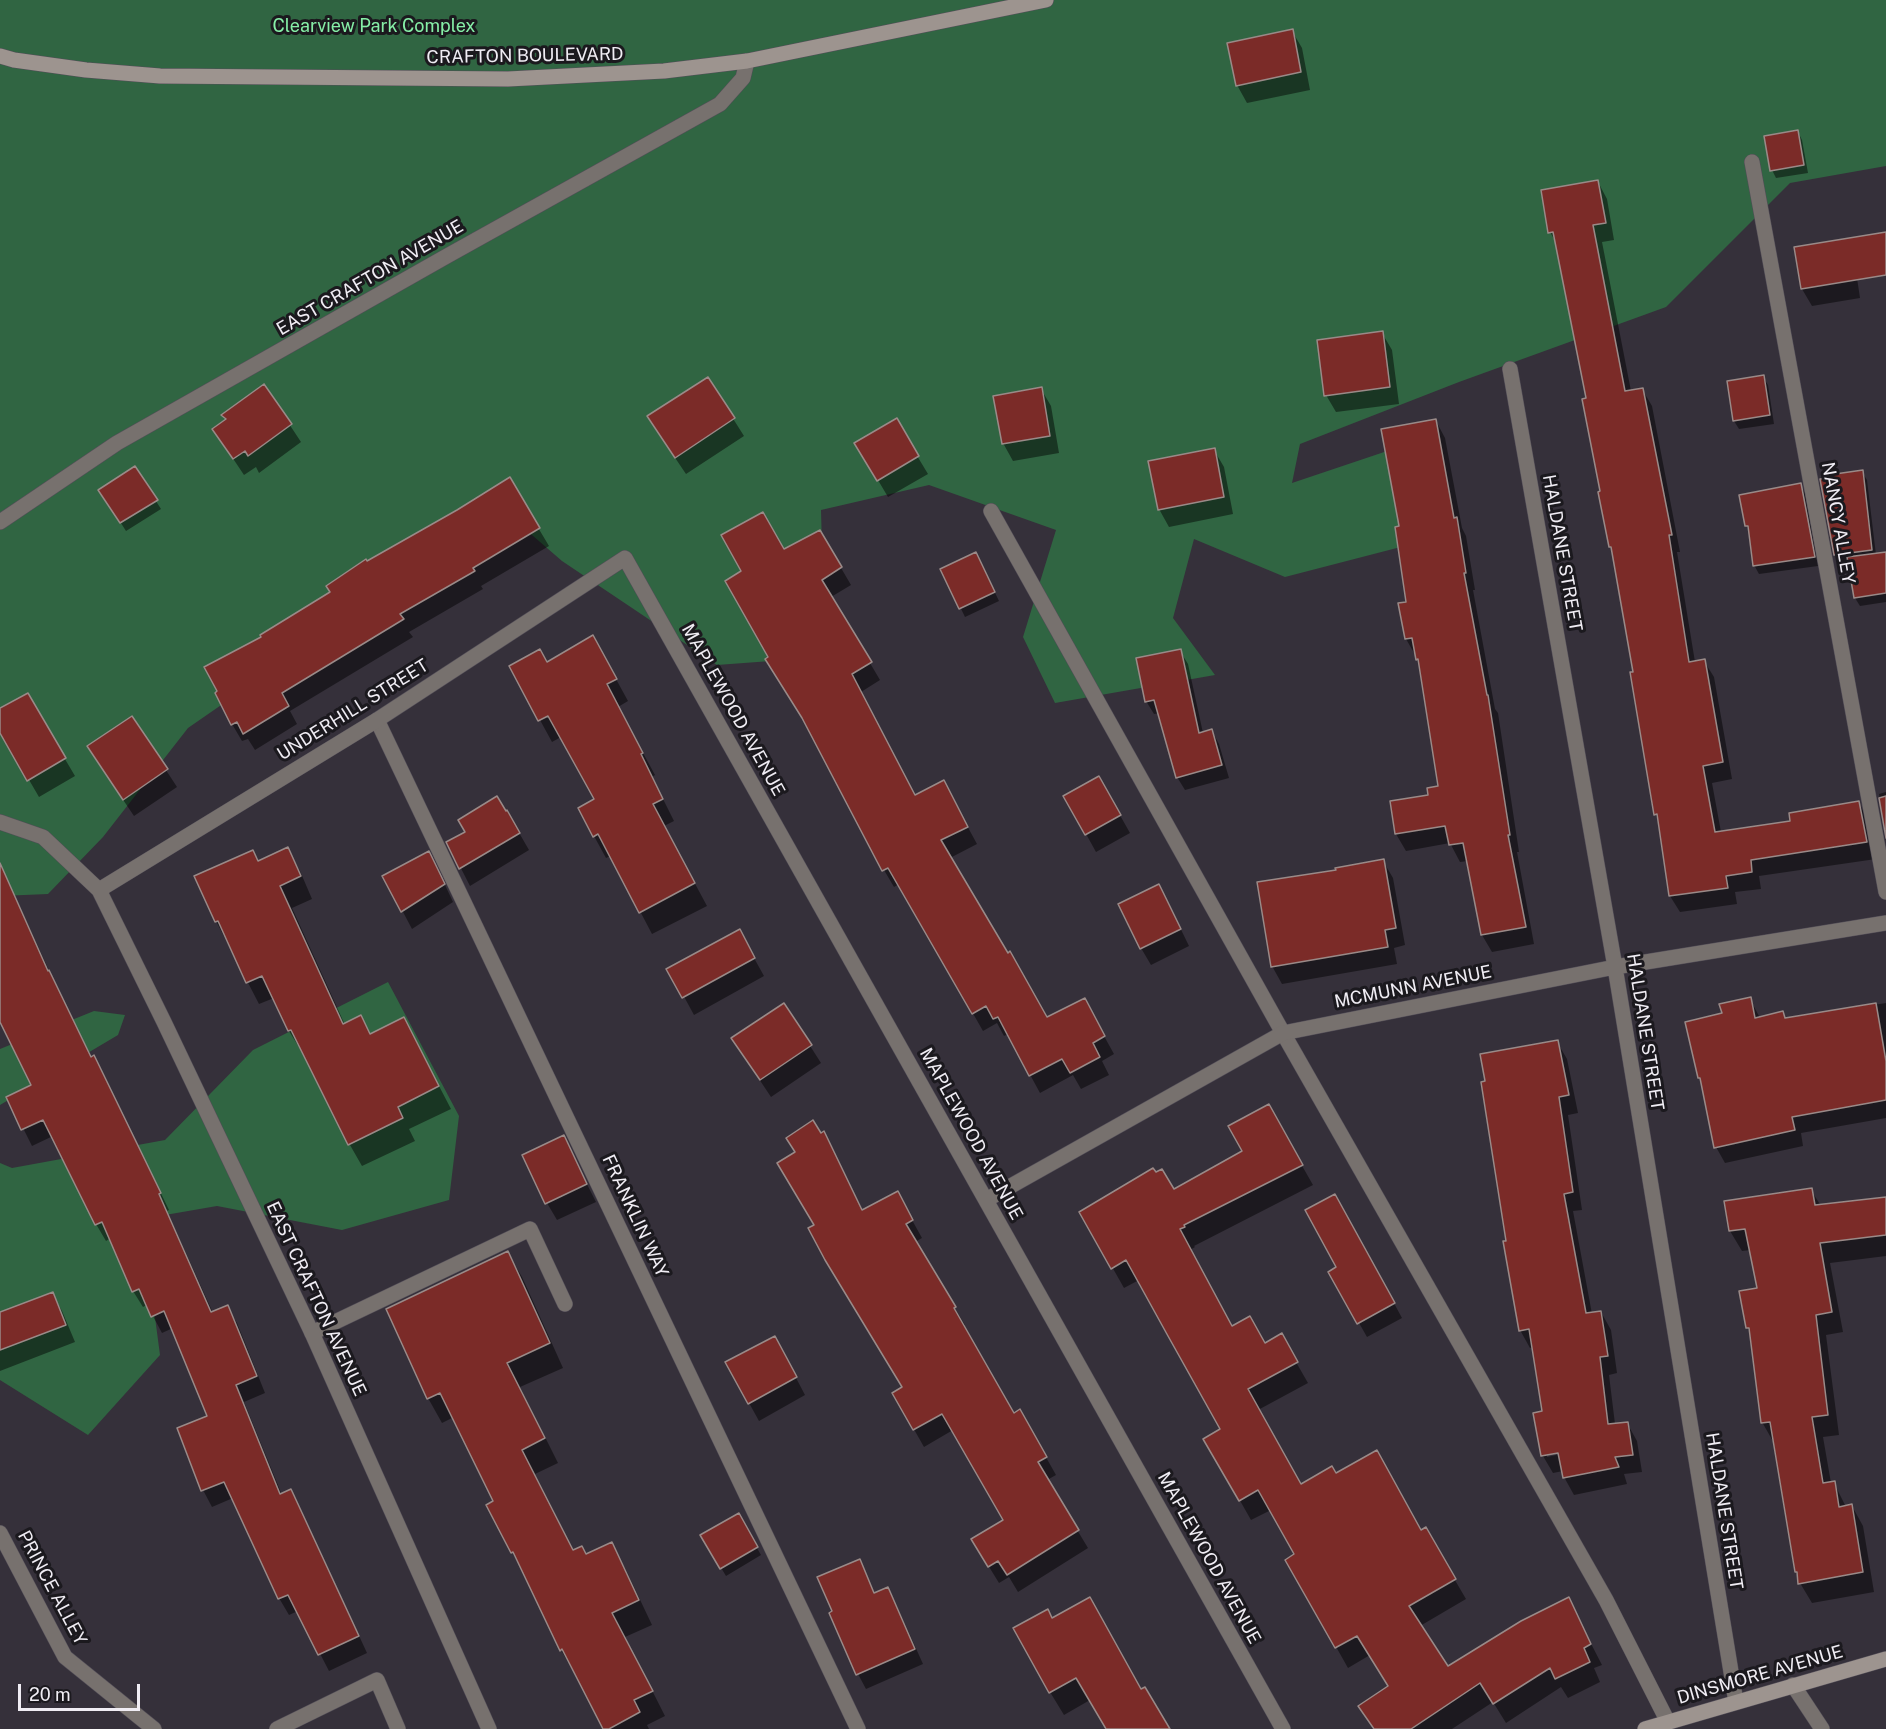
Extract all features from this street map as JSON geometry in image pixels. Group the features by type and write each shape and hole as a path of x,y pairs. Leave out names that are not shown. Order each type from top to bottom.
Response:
{"main road":[{"name":"CRAFTON BOULEVARD","path":"0,56 86,70 160,76 508,79 664,71 747,62 1046,0"},
{"name":"DINSMORE AVENUE","path":"1645,1729 1886,1659"}],"street":[{"name":"EAST CRAFTON AVENUE","path":"0,522 117,443 720,104 743,78 747,62"},
{"name":"NANCY ALLEY","path":"1752,162 1886,892"},
{"name":"HALDANE STREET","path":"1510,369 1615,967 1736,1702"},
{"path":"991,511 1283,1033 1606,1600 1668,1722"},
{"name":"UNDERHILL STREET","path":"99,890 377,720 625,558"},
{"name":"MAPLEWOOD AVENUE","path":"625,558 1283,1729"},
{"name":"FRANKLIN WAY","path":"377,720 858,1729"},
{"path":"0,822 43,837 99,890"},
{"name":"EAST CRAFTON AVENUE","path":"99,890 312,1333 489,1729"},
{"name":"MCMUNN AVENUE","path":"986,1200 1283,1033 1615,967 1886,922"},
{"path":"312,1333 530,1229 565,1304"},
{"name":"PRINCE ALLEY","path":"0,1533 65,1657 154,1729"},
{"path":"276,1729 376,1680 398,1729"},
{"path":"1793,1685 1822,1729"}],"green space":[{"name":"Clearview Park Complex","path":"0,0 1886,0 1886,166 1790,183 1666,307 1459,382 1300,444 1292,483 1405,445 1420,542 1285,577 1194,539 1173,618 1215,675 1055,703 1023,637 1056,530 929,485 821,510 825,657 717,665 562,561 503,510 188,728 103,837 48,894 0,896"},
{"path":"388,982 459,1116 449,1200 342,1230 217,1206 142,1219 160,1355 88,1435 0,1380 0,1163 12,1168 165,1140 253,1050"},
{"path":"94,1011 125,1015 118,1035 0,1105 0,1049"}],"building":[{"path":"1293,29 1301,72 1236,86 1227,43"},
{"path":"1798,130 1804,165 1770,171 1764,136"},
{"path":"1598,180 1606,223 1593,225 1625,391 1643,388 1672,535 1669,535 1689,662 1705,659 1723,762 1703,766 1715,832 1790,821 1789,813 1859,801 1867,842 1751,860 1752,872 1726,876 1728,888 1669,896 1657,814 1654,815 1630,672 1633,672 1582,399 1586,398 1553,232 1548,233 1541,190"},
{"path":"1886,232 1886,275 1801,289 1794,247"},
{"path":"1383,331 1390,387 1324,396 1317,340"},
{"path":"1764,375 1770,415 1733,421 1727,381"},
{"path":"708,377 735,418 675,458 647,416"},
{"path":"264,384 292,424 248,456 245,451 233,459 212,429 226,419 221,415"},
{"path":"1042,387 1050,436 1002,444 993,396"},
{"path":"897,418 919,456 877,481 854,443"},
{"path":"1436,419 1454,518 1457,517 1466,573 1464,573 1488,695 1510,835 1508,835 1526,927 1481,935 1463,843 1449,845 1445,826 1395,834 1390,801 1428,795 1427,788 1438,786 1418,659 1416,660 1412,638 1405,639 1398,603 1406,602 1395,527 1399,526 1381,429"},
{"path":"1215,448 1224,497 1158,510 1148,461"},
{"path":"135,466 158,500 120,523 98,490"},
{"path":"1863,470 1872,550 1834,555 1820,479 1829,478 1828,475"},
{"path":"510,477 540,528 473,568 475,571 400,614 404,619 282,693 289,706 243,734 237,722 231,725 204,667 261,637 260,635 330,592 326,586 366,559 367,561 457,510"},
{"path":"1801,483 1815,557 1753,566 1748,526 1745,526 1739,495"},
{"path":"763,512 784,549 820,530 842,567 822,580 872,662 852,674 915,795 944,780 968,827 941,840 1008,953 1010,951 1047,1017 1085,998 1105,1036 1093,1043 1100,1057 1070,1073 1062,1059 1029,1076 998,1017 993,1019 986,1006 972,1014 888,868 882,871 802,718 765,659 768,657 725,581 741,571 721,535"},
{"path":"976,552 995,592 959,609 940,569"},
{"path":"1886,552 1886,593 1854,598 1847,557"},
{"path":"593,635 617,679 607,684 643,753 641,754 663,799 653,804 695,883 639,913 598,834 593,837 578,808 594,799 548,716 538,721 509,666 540,649 547,662"},
{"path":"1181,649 1199,733 1212,729 1222,765 1176,778 1154,700 1145,702 1136,658"},
{"path":"28,693 66,758 27,781 0,733 0,708"},
{"path":"132,716 168,769 123,800 87,746"},
{"path":"1099,776 1121,815 1085,835 1063,796"},
{"path":"497,796 520,833 459,869 446,842 465,832 458,820"},
{"path":"1886,796 1886,838 1879,798"},
{"path":"288,847 301,876 280,886 343,1024 361,1015 370,1034 404,1017 439,1086 398,1107 403,1118 348,1145 262,976 246,983 218,921 215,922 194,876 253,850 258,861"},
{"path":"429,851 445,884 401,912 382,876"},
{"path":"1384,859 1396,928 1385,930 1388,947 1271,967 1257,882 1336,870 1335,868"},
{"path":"0,863 48,971 91,1057 94,1055 161,1193 159,1194 211,1312 228,1305 257,1376 236,1385 280,1494 291,1489 359,1636 318,1655 288,1595 278,1599 224,1482 201,1491 177,1428 207,1416 164,1311 151,1317 139,1289 132,1292 102,1222 95,1225 43,1120 21,1130 6,1097 31,1085 0,1022"},
{"path":"1159,884 1181,929 1140,949 1118,904"},
{"path":"740,929 755,958 682,998 666,969"},
{"path":"1751,997 1755,1018 1783,1011 1785,1018 1876,1003 1886,1061 1886,1100 1792,1117 1795,1130 1714,1148 1700,1078 1698,1078 1685,1022 1722,1013 1719,1004"},
{"path":"784,1003 812,1045 760,1080 731,1038"},
{"path":"1558,1040 1569,1095 1559,1097 1573,1192 1564,1194 1586,1313 1601,1311 1608,1356 1600,1357 1608,1424 1628,1422 1633,1455 1615,1457 1619,1467 1563,1478 1558,1453 1541,1456 1533,1413 1542,1411 1529,1329 1519,1331 1503,1241 1506,1241 1481,1082 1485,1081 1480,1054"},
{"path":"1269,1104 1303,1165 1180,1229 1232,1326 1250,1316 1265,1343 1282,1333 1298,1362 1248,1389 1301,1484 1332,1466 1336,1473 1377,1450 1421,1530 1426,1527 1456,1579 1409,1606 1448,1666 1521,1621 1569,1597 1591,1644 1584,1648 1590,1662 1555,1679 1550,1668 1493,1704 1480,1683 1411,1729 1374,1729 1358,1706 1388,1686 1357,1636 1335,1648 1285,1560 1294,1554 1258,1490 1239,1501 1203,1439 1220,1429 1126,1260 1111,1269 1079,1212 1153,1168 1156,1172 1162,1169 1174,1189 1242,1151 1228,1126"},
{"path":"813,1120 821,1133 824,1131 862,1210 898,1191 913,1220 906,1224 956,1307 954,1308 1014,1413 1020,1409 1047,1457 1038,1462 1079,1530 1007,1575 998,1561 988,1567 971,1539 1003,1520 942,1414 913,1430 892,1393 902,1387 825,1260 808,1228 814,1225 777,1163 795,1152 786,1138"},
{"path":"564,1135 587,1184 545,1204 522,1155"},
{"path":"1812,1188 1815,1205 1886,1197 1886,1235 1820,1243 1832,1312 1816,1315 1828,1415 1812,1417 1823,1483 1835,1481 1839,1507 1852,1504 1863,1572 1798,1584 1770,1422 1761,1423 1749,1328 1746,1328 1739,1291 1757,1288 1745,1229 1729,1231 1724,1201"},
{"path":"1335,1194 1395,1303 1357,1324 1328,1272 1336,1267 1305,1210"},
{"path":"508,1251 550,1343 507,1363 545,1438 522,1450 573,1550 582,1546 586,1554 612,1542 639,1600 612,1613 653,1691 634,1700 640,1712 609,1729 603,1729 562,1649 560,1651 513,1552 511,1553 486,1505 493,1501 440,1393 427,1399 386,1309"},
{"path":"53,1292 66,1325 0,1350 0,1312"},
{"path":"775,1336 797,1377 748,1404 725,1362"},
{"path":"739,1513 758,1547 720,1569 700,1535"},
{"path":"860,1559 874,1593 888,1587 915,1649 856,1675 829,1613 832,1611 817,1577"},
{"path":"1090,1597 1141,1689 1145,1687 1170,1729 1106,1729 1076,1678 1049,1693 1013,1628 1048,1609 1052,1618"}]}
